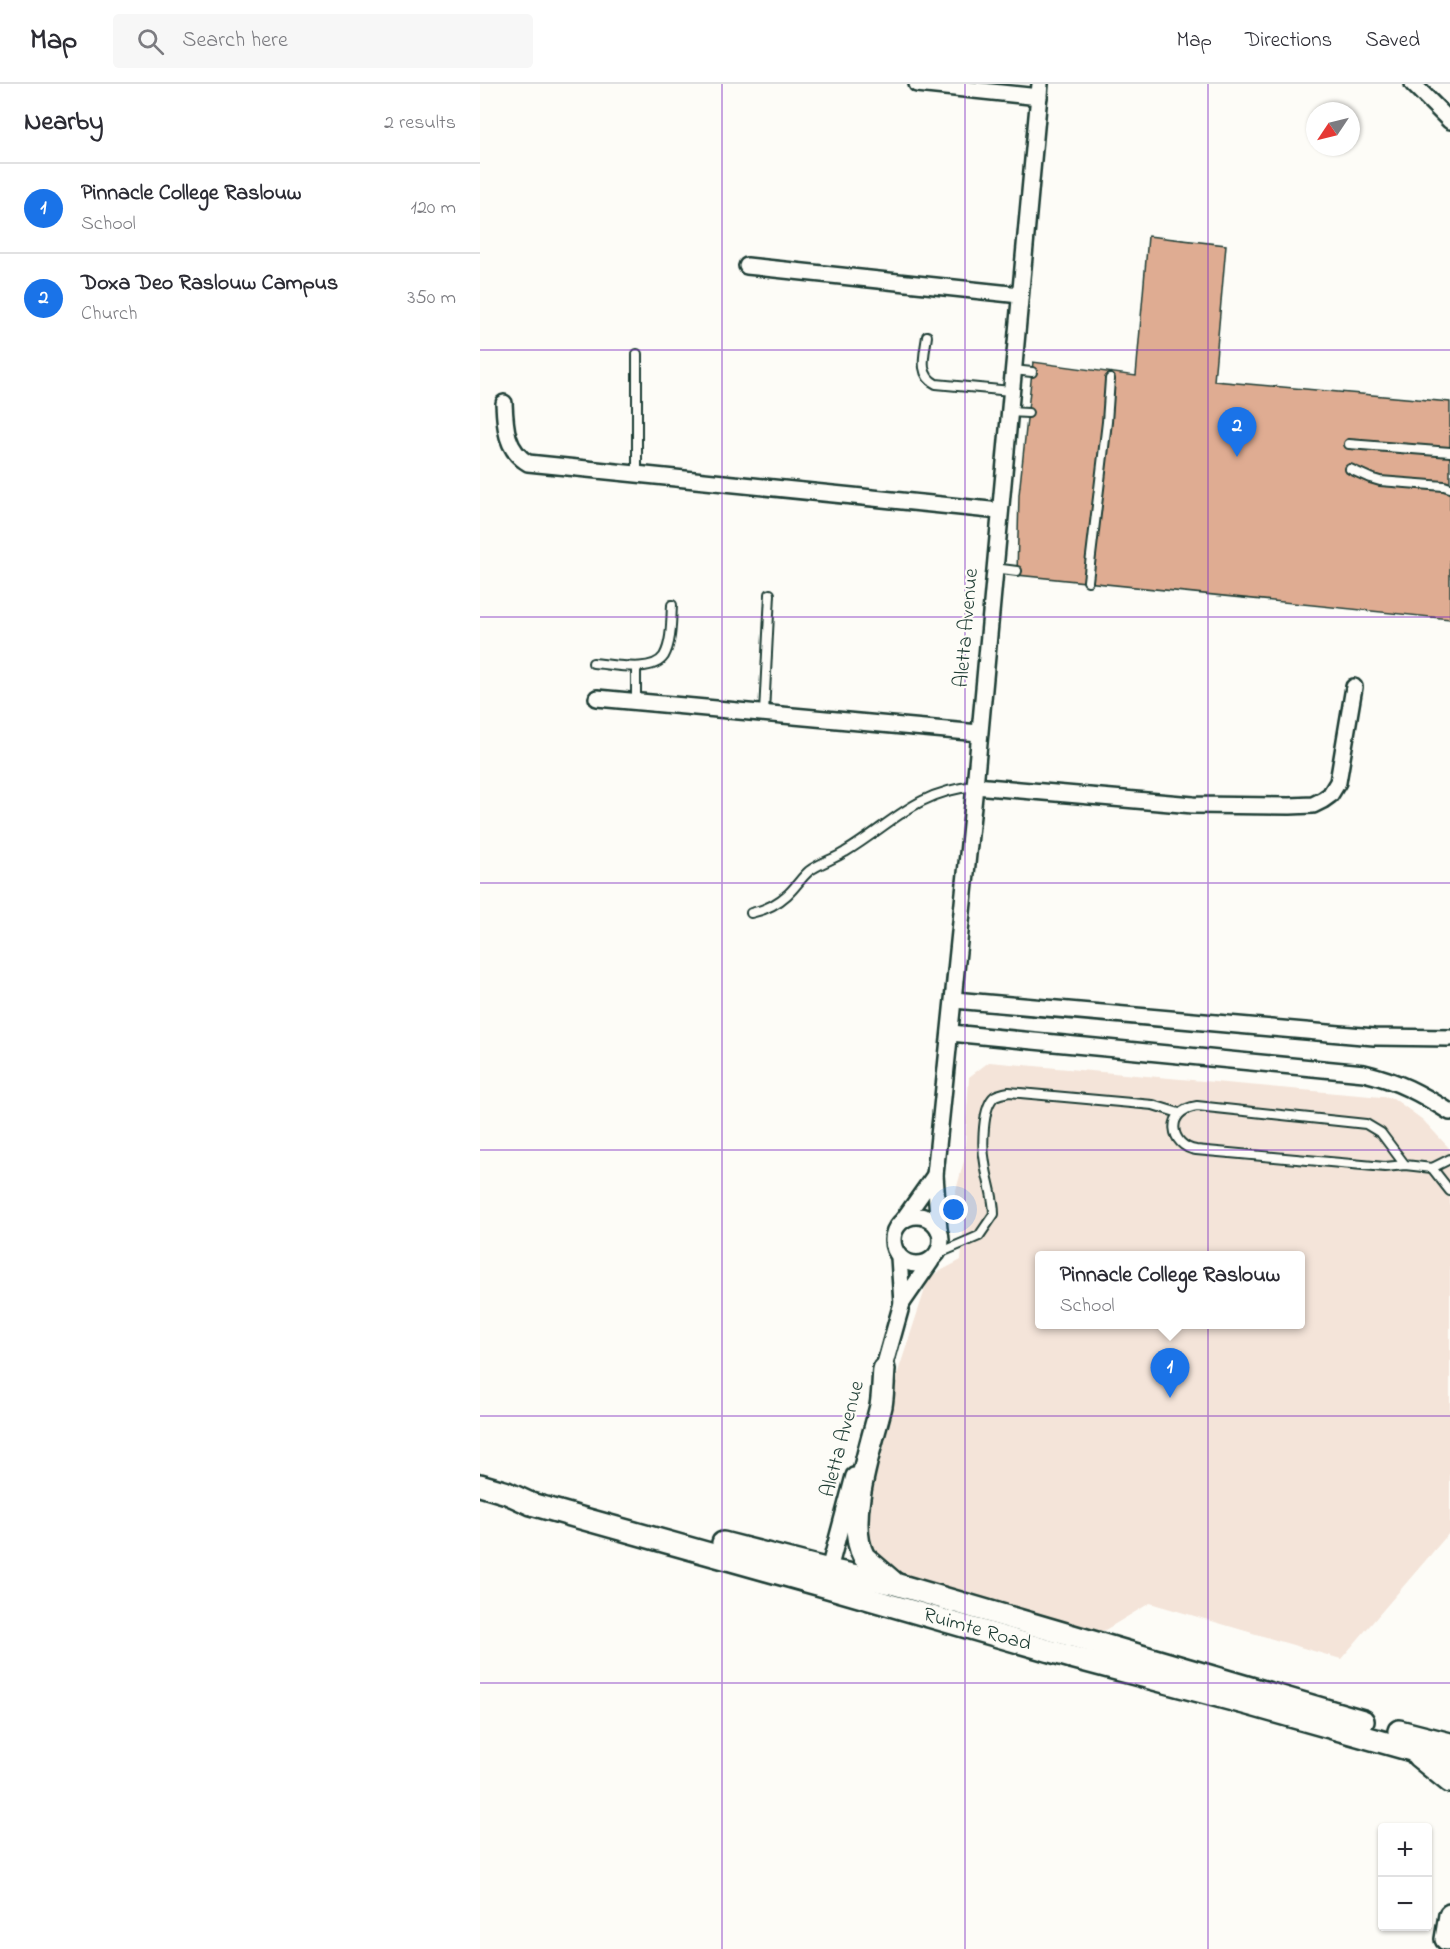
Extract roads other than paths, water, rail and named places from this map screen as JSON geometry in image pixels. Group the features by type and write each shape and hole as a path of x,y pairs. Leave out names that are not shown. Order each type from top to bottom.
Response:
{"main road":[{"path":"884,1369 881,1403 864,1469 857,1531 864,1557 895,1584"},
{"name":"Ruimte Road","path":"480,1485 507,1492 531,1504 826,1578 1071,1657 1450,1761"},
{"name":"Ruimte Road","path":"826,1578 895,1584 1450,1744"},
{"path":"1409,1748 1450,1782"},
{"path":"1446,1938 1450,1915"}],"street":[{"path":"916,84 1039,90"},
{"path":"1413,84 1450,121"},
{"name":"Aletta Avenue","path":"939,1230 935,1175 975,786 1039,90"},
{"path":"747,266 1020,295"},
{"path":"504,403 506,431 511,445 518,457 528,464 1000,511"},
{"path":"975,786 1193,805 1313,805 1330,795 1338,782 1354,687"},
{"path":"597,698 979,733"},
{"path":"954,1000 1374,1037 1450,1038"},
{"path":"951,1032 1364,1073 1397,1082 1426,1097 1450,1113 1450,1128"},
{"name":"Aletta Avenue","path":"903,1220 935,1175"},
{"path":"911,1216 919,1216 934,1223 939,1230 940,1247 934,1258 923,1264 914,1265 906,1262 894,1250 893,1234 897,1226 911,1216"},
{"name":"Aletta Avenue","path":"826,1578 902,1303 899,1257"},
{"name":"Aletta Avenue","path":"902,1303 934,1258"}],"lane":[{"path":"927,336 924,373 929,381 936,384 1011,391"},
{"path":"636,354 637,474"},
{"path":"1013,370 1032,372"},
{"path":"1088,581 1110,379"},
{"path":"1009,412 1028,413"},
{"path":"1349,444 1450,452"},
{"path":"1350,469 1380,481 1450,488"},
{"path":"994,568 1017,571"},
{"path":"764,713 770,594"},
{"path":"593,663 644,667 656,663 664,656 668,646 672,605"},
{"path":"636,667 636,702"},
{"path":"751,914 776,904 809,872 845,852 904,810 940,792 975,786"},
{"path":"934,1258 979,1236 994,1214 984,1161 985,1121 987,1108 993,1098 998,1095 1009,1092 1153,1105 1179,1113"},
{"path":"1405,1165 1381,1133 1366,1124 1197,1106 1187,1107 1176,1116 1174,1123 1175,1133 1190,1149 1385,1167 1405,1165 1432,1168 1450,1159"},
{"path":"1432,1168 1450,1191"}],"place":[{"name":"Doxa Deo Raslouw Campus","path":"1237,457"},
{"name":"Pinnacle College Raslouw","path":"1170,1398"}]}
